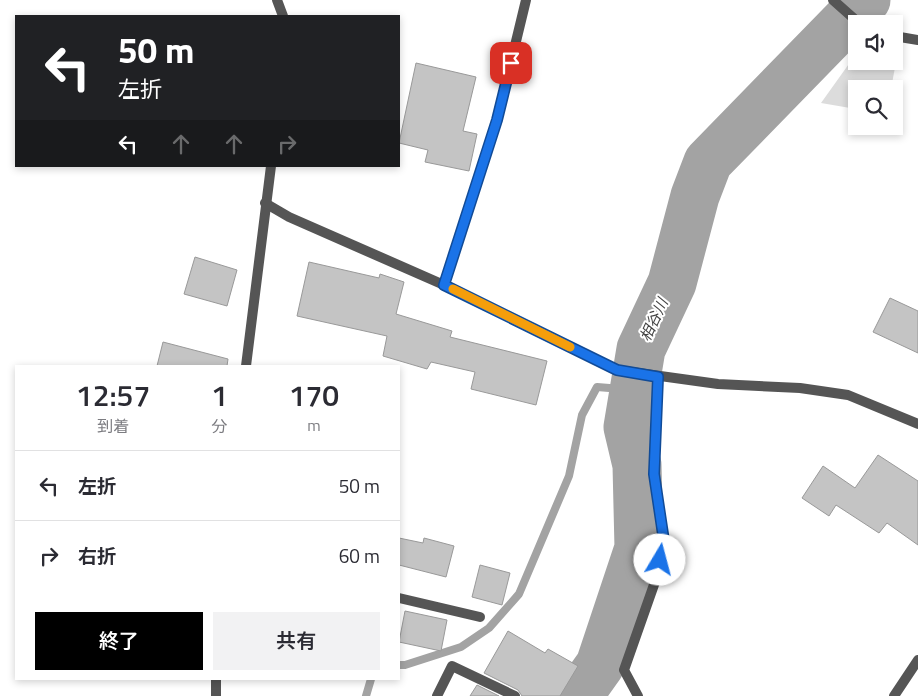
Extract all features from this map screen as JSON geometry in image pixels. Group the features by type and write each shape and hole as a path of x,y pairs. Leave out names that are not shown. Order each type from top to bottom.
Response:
{"street":[{"path":"277,0 283,15"},
{"path":"444,285 497,120 526,0"},
{"path":"833,0 850,15"},
{"path":"903,38 918,40"},
{"path":"246,365 271,167"},
{"path":"266,202 289,217 444,285 617,370 718,384 800,388 848,395 918,424"},
{"path":"638,696 624,670 656,579 664,541 654,474 658,377"},
{"path":"400,598 480,617"},
{"path":"894,696 918,660"},
{"path":"437,696 452,666 515,696"},
{"path":"216,680 216,696"}],"shaded area":[{"path":"848,65 848,70 894,70 893,80 848,80 848,108 821,103"}],"building":[{"path":"416,63 476,77 463,131 477,134 469,171 425,162 428,150 400,143"},
{"path":"195,257 237,270 227,306 184,294"},
{"path":"309,262 379,278 380,274 404,282 396,314 452,331 450,337 547,361 536,405 471,389 475,372 431,362 427,369 383,356 387,336 297,316"},
{"path":"890,298 918,311 918,353 873,332"},
{"path":"163,342 228,359 227,365 157,365"},
{"path":"878,455 918,481 918,545 887,523 879,533 836,505 829,516 802,498 823,466 855,488"},
{"path":"400,538 423,543 424,538 454,546 446,577 400,565"},
{"path":"480,565 510,573 502,605 472,597"},
{"path":"405,611 447,620 441,651 400,642"},
{"path":"508,631 545,653 548,649 578,666 560,696 522,696 518,690 484,673"},
{"path":"477,685 499,696 470,696"}],"waterway":[{"name":"相谷川","path":"578,696 600,665 639,548 637,465 628,427 641,349 672,283 695,196 708,162 866,0"},
{"path":"400,665 461,647 489,628 519,594 569,476 582,415 597,387 634,390"},
{"path":"366,696 371,680"}],"slow traffic":[{"path":"453,289 570,347"}],"route":[{"path":"511,63 497,120 444,285 617,370 658,377 654,474 664,541 660,560"}]}
